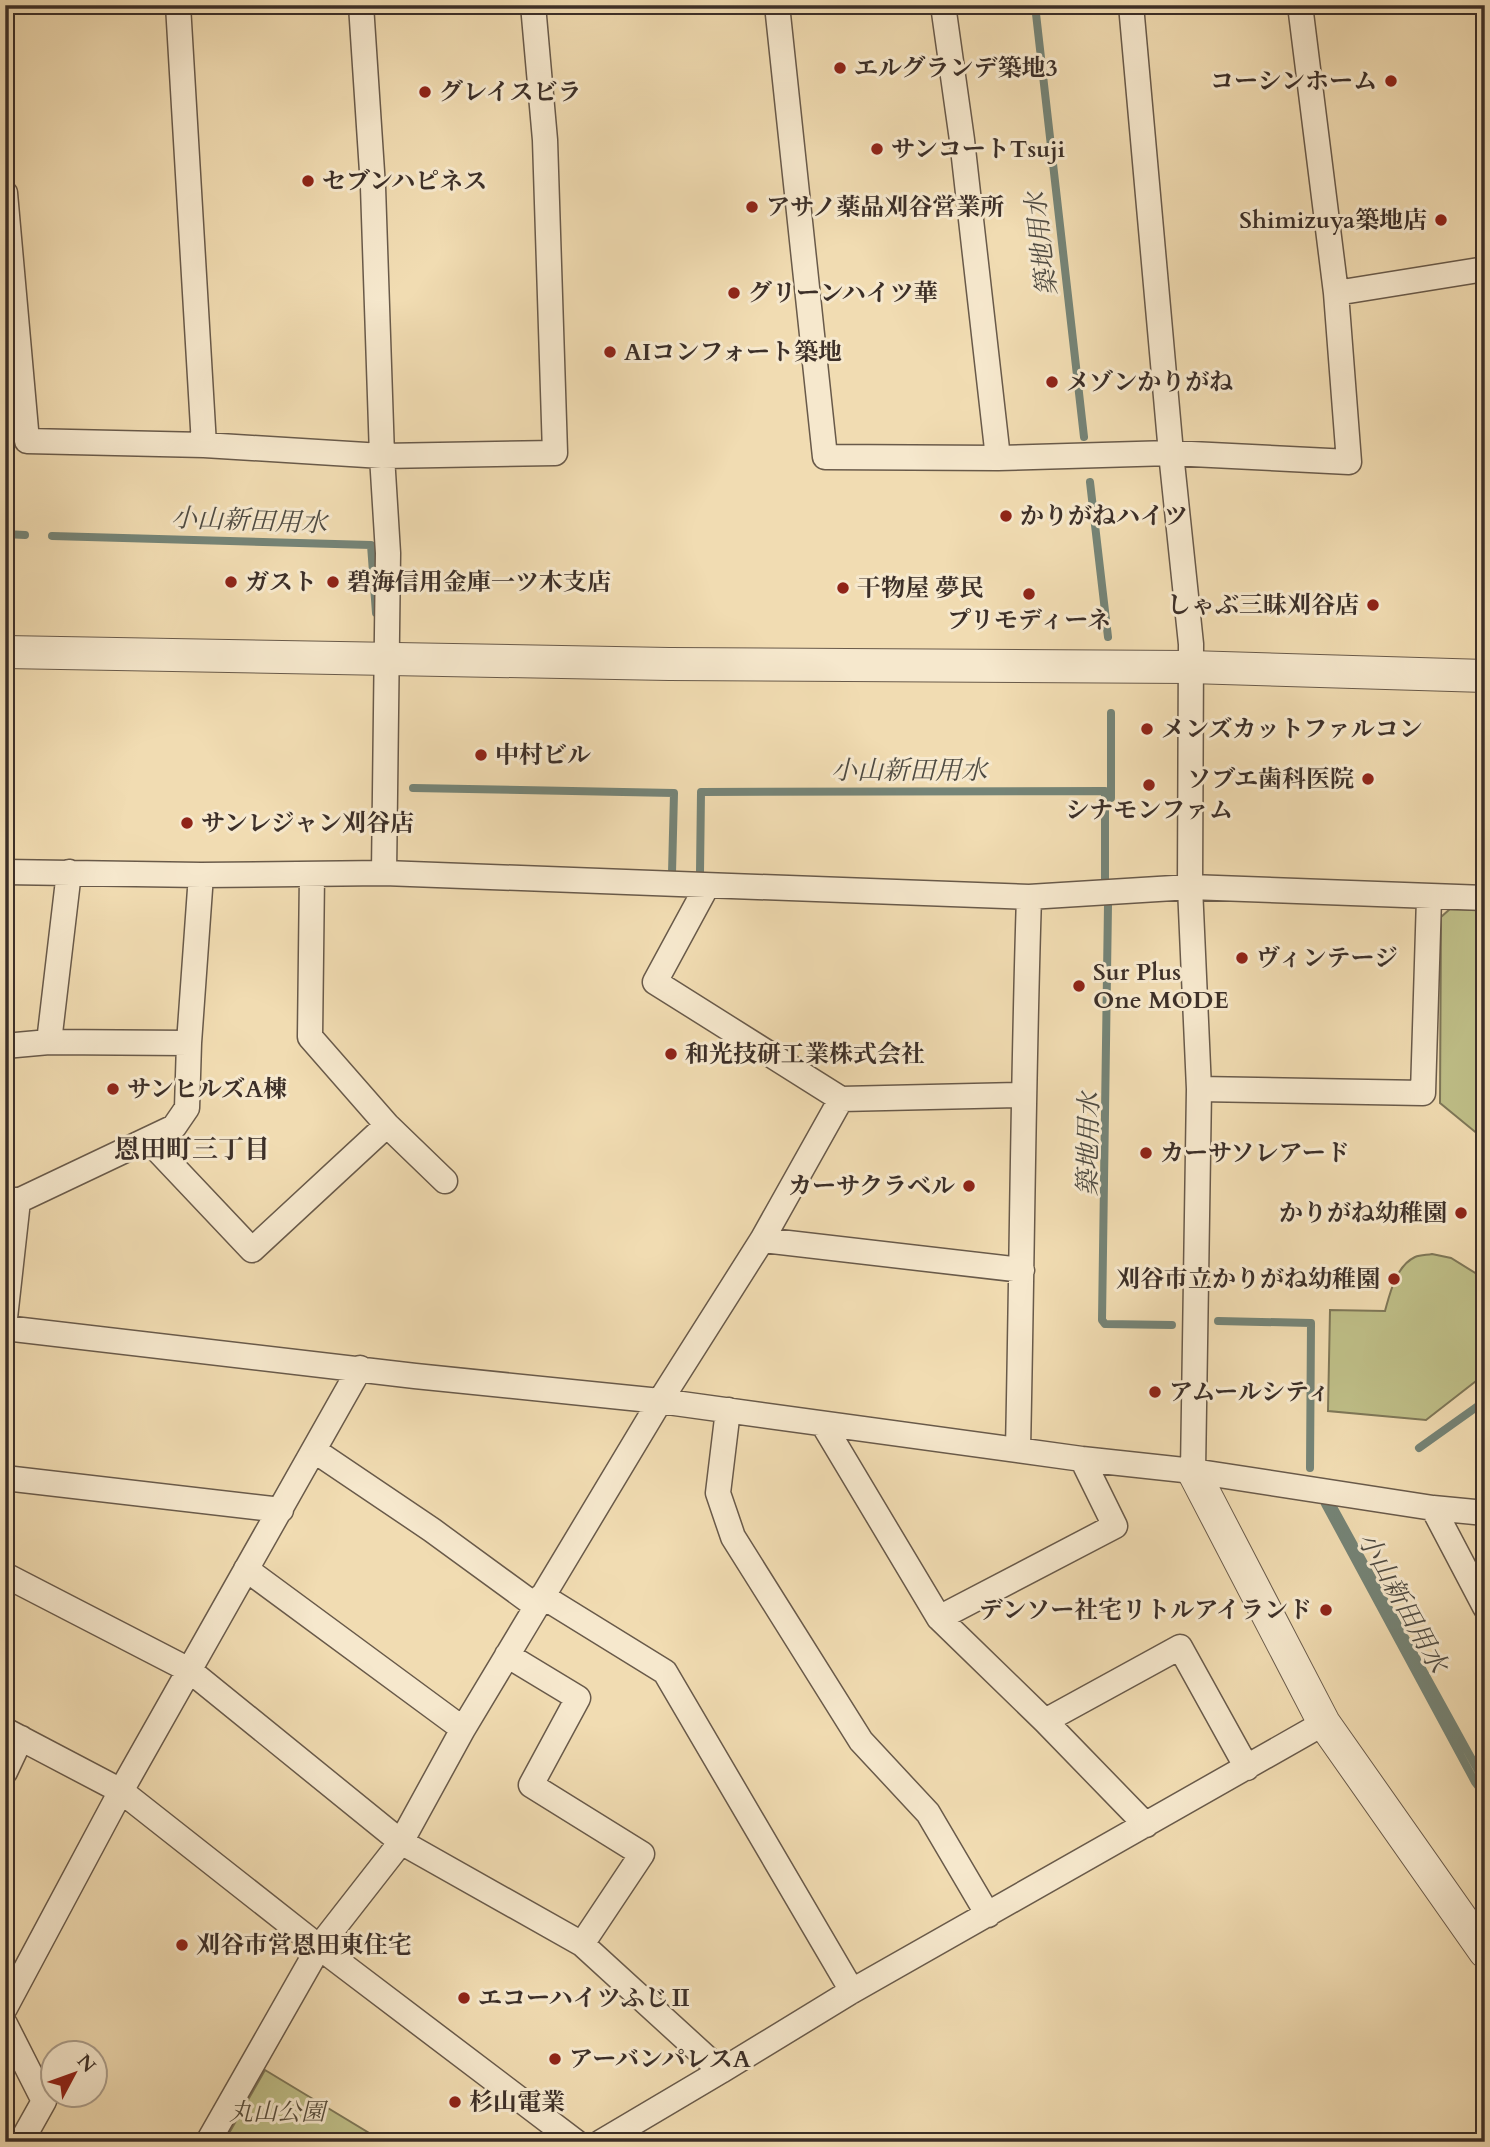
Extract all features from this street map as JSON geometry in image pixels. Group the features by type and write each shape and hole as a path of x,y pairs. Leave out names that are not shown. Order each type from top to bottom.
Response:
{"street":[{"path":"178,5 204,446"},
{"path":"361,5 373,187 388,553 384,873"},
{"path":"5,193 27,440 382,456 555,453 545,140 533,5"},
{"path":"777,5 825,457 998,458 1171,453 1349,463 1336,293 1300,5"},
{"path":"943,5 962,140 998,458"},
{"path":"1131,5 1191,644 1190,887 1199,1089 1193,1471 1324,1723 1485,1952"},
{"path":"1336,293 1485,269"},
{"path":"5,652 669,664 1190,667 1485,676"},
{"path":"5,872 201,875 384,873 1029,897 1190,887 1485,898"},
{"path":"49,1042 69,872"},
{"path":"312,874 310,1037 387,1125 445,1181"},
{"path":"5,1318 11,1199 174,1127 187,1108 188,1043 201,875"},
{"path":"707,886 655,982 841,1099 1023,1095"},
{"path":"1018,1449 1029,897"},
{"path":"1199,1089 1423,1093 1429,898"},
{"path":"5,1046 49,1042 188,1043"},
{"path":"208,2142 319,1947 401,1842 463,1729 660,1401 762,1240 841,1099"},
{"path":"148,1140 252,1250 387,1125"},
{"path":"762,1240 1022,1270"},
{"path":"5,1328 660,1401 1082,1459 1193,1471 1433,1508 1485,1513"},
{"path":"5,2008 121,1791 360,1368"},
{"path":"728,1410 718,1493 733,1537 861,1741 928,1813 988,1915"},
{"path":"823,1424 939,1618 1045,1720 1146,1825"},
{"path":"315,1451 539,1601 665,1672 852,1991"},
{"path":"939,1618 1115,1526 1082,1459"},
{"path":"5,1478 281,1510"},
{"path":"1433,1508 1485,1607"},
{"path":"246,1569 463,1729"},
{"path":"5,1575 189,1670 401,1842 582,1944 720,2071"},
{"path":"1045,1720 1180,1647 1247,1768"},
{"path":"507,1655 578,1698 531,1785 642,1854 582,1944"},
{"path":"601,2142 852,1991 1324,1723"},
{"path":"5,1772 13,1734 121,1791 319,1947 576,2142"},
{"path":"5,2024 44,2101 20,2142"}],"green space":[{"path":"1450,909 1485,910 1485,1140 1440,1103 1441,917"},
{"path":"1432,1254 1451,1258 1485,1279 1485,1374 1426,1420 1328,1411 1330,1310 1385,1311 1398,1273 1415,1257"},
{"name":"丸山公園","path":"265,2070 384,2142 224,2142"}],"waterway":[{"name":"築地用水","path":"1035,5 1084,437"},
{"name":"築地用水","path":"1090,482 1108,637"},
{"name":"小山新田用水","path":"5,534 25,535"},
{"name":"小山新田用水","path":"52,536 371,545 376,613"},
{"name":"築地用水","path":"1111,713 1111,798"},
{"name":"小山新田用水","path":"413,788 674,793 672,873"},
{"name":"小山新田用水","path":"700,872 701,792 1105,791 1105,881"},
{"name":"小山新田用水","path":"1108,905 1102,1320 1105,1324 1172,1325"},
{"name":"築地用水","path":"1218,1321 1311,1323 1310,1468"},
{"name":"築地用水","path":"1419,1448 1485,1401"},
{"name":"小山新田用水","path":"1325,1504 1475,1782 1485,1795"},
{"name":"築地用水","path":"1332,1505 1485,1783"}],"place":[{"name":"エルグランデ築地3","path":"840,68"},
{"name":"コーシンホーム","path":"1391,81"},
{"name":"グレイスビラ","path":"425,92"},
{"name":"サンコートTsuji","path":"877,149"},
{"name":"セブンハピネス","path":"308,181"},
{"name":"アサノ薬品刈谷営業所","path":"752,207"},
{"name":"Shimizuya築地店","path":"1441,220"},
{"name":"グリーンハイツ華","path":"734,293"},
{"name":"AIコンフォート築地","path":"610,352"},
{"name":"メゾンかりがね","path":"1052,382"},
{"name":"かりがねハイツ","path":"1006,516"},
{"name":"ガスト","path":"231,582"},
{"name":"碧海信用金庫一ツ木支店","path":"333,582"},
{"name":"干物屋 夢民","path":"843,588"},
{"name":"プリモディーネ","path":"1029,594"},
{"name":"しゃぶ三昧刈谷店","path":"1373,605"},
{"name":"メンズカットファルコン","path":"1147,729"},
{"name":"中村ビル","path":"481,755"},
{"name":"ソブエ歯科医院","path":"1368,779"},
{"name":"シナモンファム","path":"1149,785"},
{"name":"サンレジャン刈谷店","path":"187,823"},
{"name":"ヴィンテージ","path":"1242,958"},
{"name":"Sur Plus One MODE","path":"1079,986"},
{"name":"和光技研工業株式会社","path":"671,1054"},
{"name":"サンヒルズA棟","path":"113,1089"},
{"name":"カーサソレアード","path":"1146,1153"},
{"name":"カーサクラベル","path":"969,1186"},
{"name":"かりがね幼稚園","path":"1461,1213"},
{"name":"刈谷市立かりがね幼稚園","path":"1394,1279"},
{"name":"アムールシティ","path":"1155,1392"},
{"name":"デンソー社宅リトルアイランド","path":"1326,1610"},
{"name":"刈谷市営恩田東住宅","path":"182,1945"},
{"name":"エコーハイツふじⅡ","path":"464,1998"},
{"name":"アーバンパレスA","path":"555,2059"},
{"name":"杉山電業","path":"455,2102"}],"district":[{"name":"恩田町三丁目","path":"192,1149"}]}
